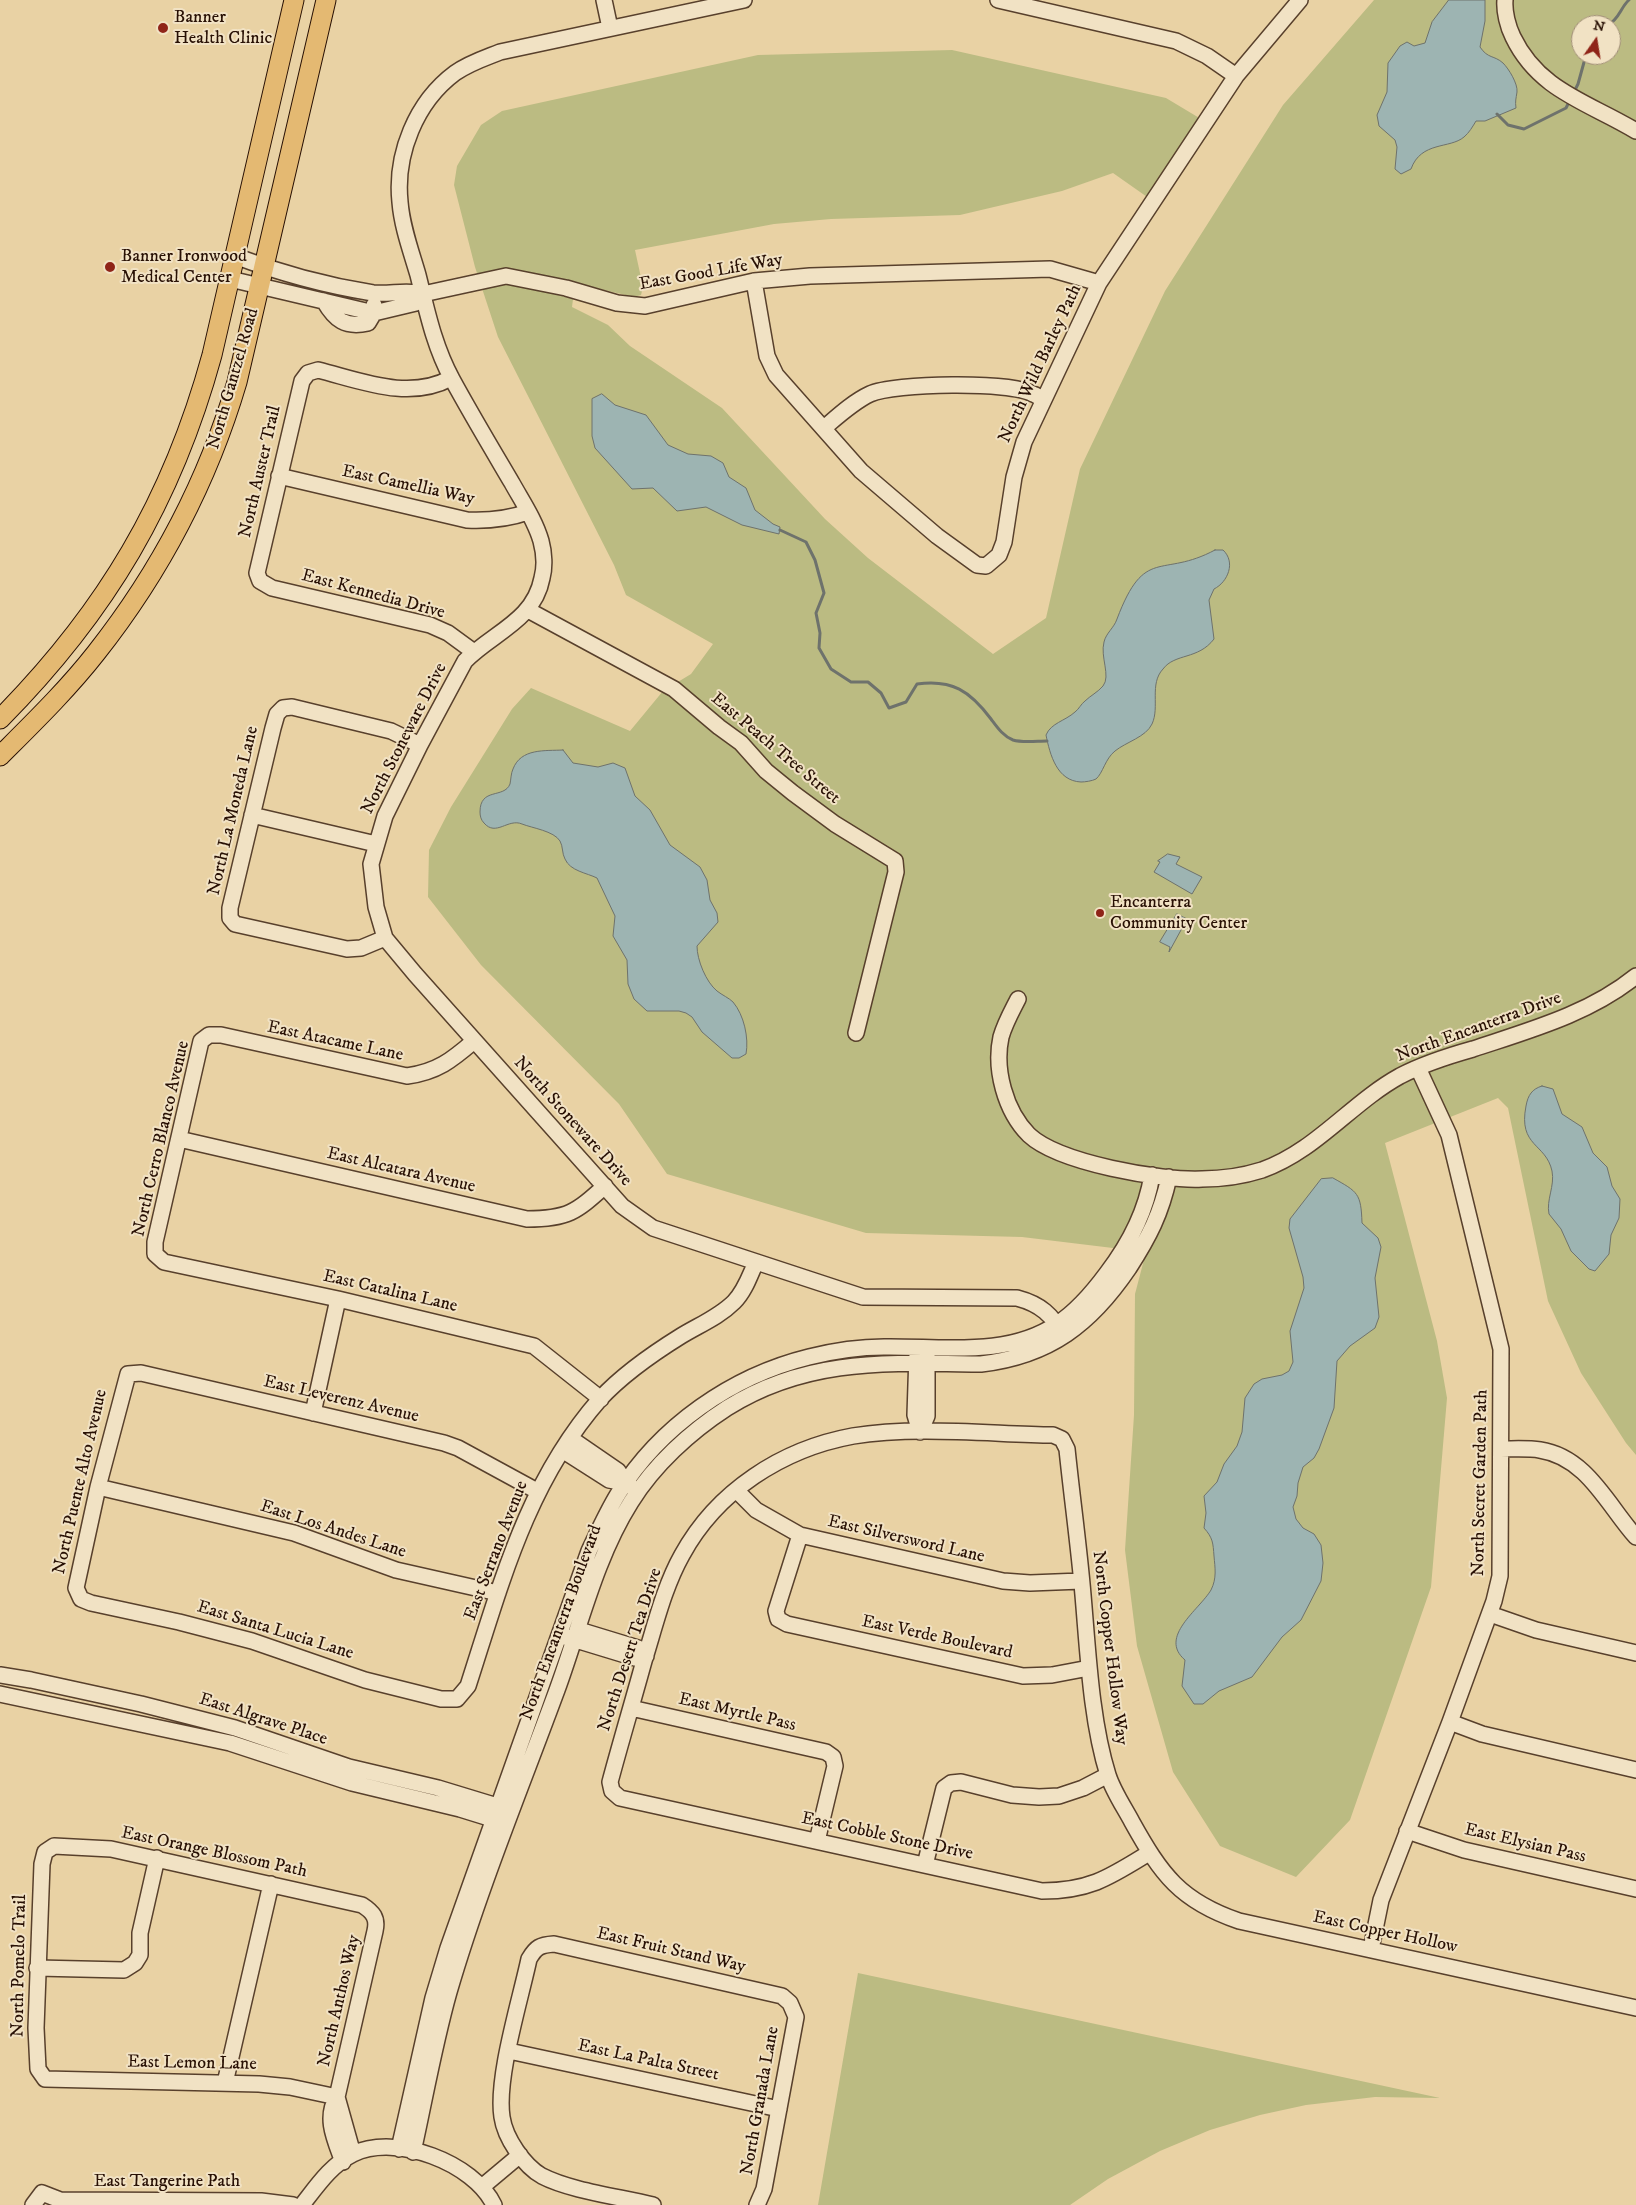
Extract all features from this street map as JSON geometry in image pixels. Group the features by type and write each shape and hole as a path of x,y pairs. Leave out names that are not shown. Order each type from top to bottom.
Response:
{"main road":[{"name":"North Gantzel Road","path":"0,719 30,689 75,637 119,573 154,512 180,455 201,397 294,0"},
{"name":"North Gantzel Road","path":"0,756 70,684 96,654 133,603 171,540 218,443 237,382 326,0"}],"street":[{"path":"604,0 610,28"},
{"name":"North Stoneware Drive","path":"744,0 500,52 484,58 456,72 443,83 425,104 407,139 399,179 402,217 432,332 451,378 528,512 541,541 543,565 540,588 528,610 510,628 474,652 455,677 420,745 386,816 376,844 371,864 376,907 385,938 474,1041 622,1206 653,1228 862,1297 1017,1298 1032,1302 1043,1308 1060,1330"},
{"path":"998,0 1038,4 1176,41 1207,56 1236,76"},
{"name":"North Wild Barley Path","path":"754,281 767,356 776,375 861,471 902,508 977,565 986,566 999,555 1004,542 1016,468 1024,442 1099,283 1236,76 1300,0"},
{"path":"1505,0 1510,30 1519,50 1538,74 1557,88 1636,131"},
{"name":"East Good Life Way","path":"235,256 262,276 324,301 374,313 416,303 422,294"},
{"name":"East Good Life Way","path":"230,278 262,276 374,293 412,291 422,294 506,276 566,288 617,303 645,306 754,281 857,273 1050,269 1099,283"},
{"path":"374,293 374,313"},
{"name":"North Auster Trail","path":"260,581 257,572 279,476 302,381 308,373 318,370 406,390 439,385 451,378"},
{"path":"824,428 848,407 871,393 894,390 974,385 1033,393 1042,401"},
{"name":"East Camellia Way","path":"279,476 467,520 487,521 510,518 528,512"},
{"name":"East Kennedia Drive","path":"260,581 272,588 430,625 448,633 474,652"},
{"name":"East Peach Tree Street","path":"528,610 674,689 718,727 741,743 766,771 793,793 835,824 895,860 896,872 856,1033"},
{"name":"North La Moneda Lane","path":"385,938 361,948 346,950 235,924 230,918 230,908 273,728 277,714 283,708 292,707 372,725 392,731 420,745"},
{"path":"252,815 376,844"},
{"name":"North Encanterra Drive","path":"1018,999 1006,1022 999,1050 1002,1086 1015,1114 1030,1135 1049,1148 1076,1159 1169,1178 1200,1179 1228,1177 1261,1170 1284,1160 1330,1130 1377,1090 1418,1068 1566,1017 1601,999 1636,976"},
{"name":"East Atacame Lane","path":"209,1035 222,1035 407,1076 427,1073 441,1067 474,1041"},
{"name":"North Cerro Blanco Avenue","path":"155,1254 155,1242 201,1041 209,1035"},
{"name":"North Secret Garden Path","path":"1371,1948 1381,1900 1490,1614 1500,1576 1501,1349 1449,1135 1418,1068"},
{"name":"East Alcatara Avenue","path":"179,1139 527,1219 551,1219 568,1215 582,1207 605,1186"},
{"name":"North Encanterra Boulevard","path":"503,1815 577,1635 632,1487 686,1439 728,1408 750,1395 791,1378 860,1364 999,1362 1020,1357 1049,1345 1096,1288 1122,1252 1144,1213 1152,1175"},
{"name":"North Encanterra Boulevard","path":"410,2151 452,1985 503,1815 589,1551 666,1434 734,1385 810,1356 850,1349 1001,1346 1060,1330 1096,1311 1124,1274 1155,1226 1169,1178"},
{"name":"East Catalina Lane","path":"155,1254 164,1262 338,1299 534,1346 601,1399"},
{"name":"East Serrano Avenue","path":"457,1699 468,1686 498,1593 537,1491 566,1444 601,1399 640,1363 718,1316 736,1300 756,1262"},
{"path":"313,1413 338,1299"},
{"path":"920,1432 915,1415 922,1364 922,1348"},
{"name":"East Leverenz Avenue","path":"128,1374 141,1373 458,1448 537,1491"},
{"name":"North Puente Alto Avenue","path":"81,1600 76,1588 98,1487 128,1374"},
{"name":"North Desert Tea Drive","path":"612,1791 610,1782 669,1581 682,1554 718,1505 757,1473 803,1449 855,1436 887,1432 1053,1435 1062,1439"},
{"name":"North Copper Hollow Way","path":"1062,1439 1067,1449 1089,1668 1098,1732 1108,1775 1149,1853"},
{"path":"566,1444 609,1480 632,1487"},
{"path":"1501,1449 1542,1450 1563,1459 1585,1472 1636,1537"},
{"name":"East Los Andes Lane","path":"98,1487 294,1533 396,1570 498,1593"},
{"name":"East Silversword Lane","path":"736,1490 756,1510 800,1535 1004,1581 1030,1583 1081,1581"},
{"name":"East Verde Boulevard","path":"800,1535 776,1611 778,1619 787,1624 1023,1676 1052,1676 1089,1668"},
{"name":"East Santa Lucia Lane","path":"81,1600 252,1640 365,1680 441,1699 457,1699"},
{"path":"1490,1614 1536,1630 1636,1653"},
{"path":"562,1630 635,1658 646,1656"},
{"name":"East Algrave Place","path":"0,1675 109,1697 235,1728 349,1767 438,1788 503,1815"},
{"name":"East Algrave Place","path":"0,1694 106,1719 230,1743 352,1783 460,1809 503,1815"},
{"path":"106,1719 109,1697"},
{"name":"East Myrtle Pass","path":"631,1708 826,1752 833,1757 835,1766 817,1841"},
{"path":"1450,1722 1482,1734 1636,1770"},
{"path":"925,1865 944,1788 951,1783 961,1782 1012,1795 1059,1796 1108,1775"},
{"name":"East Cobble Stone Drive","path":"612,1791 620,1798 1042,1891 1068,1891 1093,1884 1112,1876 1149,1853"},
{"name":"East Elysian Pass","path":"1407,1831 1464,1850 1636,1889"},
{"name":"East Orange Blossom Path","path":"45,1852 54,1846 111,1849 362,1905 373,1913"},
{"name":"North Pomelo Trail","path":"45,1852 42,1864 37,1968 38,2070 45,2079"},
{"name":"East Copper Hollow","path":"1149,1853 1162,1871 1184,1894 1212,1912 1239,1921 1371,1948 1636,2008"},
{"path":"37,1968 124,1970 135,1963 140,1956 140,1933 157,1858"},
{"path":"226,2083 271,1884"},
{"name":"North Anthos Way","path":"348,2158 331,2122 330,2108 337,2097 377,1924 373,1913"},
{"name":"East Fruit Stand Way","path":"509,2051 529,1960 540,1944 554,1944 782,1996 790,2003"},
{"name":"North Granada Lane","path":"757,2205 764,2189 796,2017 790,2003"},
{"path":"509,2051 500,2096 502,2119 510,2139 520,2154 541,2175 561,2184 653,2205"},
{"name":"East La Palta Street","path":"509,2051 779,2109"},
{"name":"East Lemon Lane","path":"45,2079 226,2083 290,2087 337,2097"},
{"path":"302,2205 326,2173 348,2158 377,2147 410,2151 446,2161 483,2186 494,2205"},
{"path":"483,2186 520,2154"},
{"name":"East Tangerine Path","path":"38,2199 261,2201 293,2205"}],"green space":[{"path":"1374,0 1636,0 1636,1455 1626,1443 1581,1373 1548,1301 1508,1108 1498,1098 1385,1143 1437,1341 1447,1398 1431,1587 1350,1820 1296,1877 1220,1846 1173,1772 1137,1646 1125,1550 1134,1415 1135,1294 1146,1252 1022,1237 866,1233 667,1174 619,1104 481,965 428,897 429,850 451,807 512,709 531,688 630,731 663,691 691,674 713,644 626,595 614,565 498,337 475,267 454,185 457,166 481,125 502,111 758,55 952,50 1166,98 1201,119 1150,199 1113,173 1062,191 960,215 831,219 774,224 635,250 643,287 641,295 634,297 523,271 523,285 573,299 572,307 608,325 630,346 722,408 825,519 868,558 993,654 1046,618 1080,469 1165,291 1283,105"},
{"path":"858,1973 1440,2098 1375,2097 1306,2105 1260,2115 1210,2130 1160,2151 1108,2179 1070,2205 818,2205"}],"water":[{"path":"1449,0 1485,0 1485,21 1480,47 1488,55 1503,63 1515,81 1517,89 1516,108 1485,121 1476,121 1464,137 1458,141 1428,150 1416,160 1411,169 1401,174 1395,169 1397,147 1395,140 1379,126 1377,115 1387,92 1388,63 1400,46 1407,42 1414,46 1425,43 1432,22"},
{"path":"602,394 615,405 646,415 668,445 688,454 711,456 723,463 729,477 746,488 755,510 780,527 779,534 742,525 706,507 677,511 653,488 632,489 595,448 592,436 592,399"},
{"path":"1215,550 1223,550 1227,555 1230,566 1223,582 1214,589 1209,600 1214,639 1208,646 1194,654 1168,664 1163,669 1156,682 1154,717 1149,729 1112,754 1096,779 1081,782 1073,781 1066,777 1056,766 1046,735 1051,728 1075,712 1103,686 1106,677 1103,654 1105,639 1116,622 1127,596 1146,572 1181,563"},
{"path":"563,750 573,763 598,767 613,763 625,768 635,796 650,810 670,845 700,867 707,880 710,900 717,913 718,922 697,946 699,958 709,982 717,991 733,1002 740,1013 746,1034 746,1054 739,1058 732,1058 702,1032 692,1017 686,1013 679,1011 647,1011 634,999 628,984 627,960 613,936 615,916 597,878 575,869 567,863 561,843 557,838 542,830 517,823 493,828 482,821 480,812 484,799 507,788 510,784 513,769 522,757 534,752"},
{"path":"1168,854 1180,857 1176,864 1202,877 1192,894 1154,872 1160,862 1158,861"},
{"path":"1177,914 1187,919 1169,952 1170,947 1160,942"},
{"path":"1542,1086 1553,1089 1562,1114 1582,1127 1593,1153 1607,1167 1612,1186 1620,1199 1619,1218 1611,1235 1609,1254 1595,1271 1589,1269 1571,1251 1561,1229 1549,1214 1552,1171 1549,1162 1529,1137 1525,1119 1529,1096 1533,1091"},
{"path":"1333,1178 1353,1190 1356,1194 1361,1205 1362,1223 1378,1238 1381,1247 1375,1278 1379,1317 1375,1328 1350,1346 1337,1361 1334,1408 1319,1449 1314,1458 1303,1467 1298,1483 1297,1496 1293,1507 1296,1519 1303,1528 1314,1534 1321,1545 1323,1563 1321,1581 1301,1620 1282,1637 1252,1677 1219,1691 1203,1704 1194,1704 1182,1686 1185,1660 1178,1651 1176,1642 1183,1624 1211,1590 1215,1577 1213,1544 1204,1528 1206,1513 1204,1496 1217,1482 1224,1464 1237,1446 1242,1432 1245,1398 1254,1384 1262,1379 1282,1375 1289,1371 1293,1362 1290,1331 1304,1288 1303,1277 1289,1228 1290,1219 1321,1179"}],"waterway":[{"path":"1618,15 1629,0"},
{"path":"1574,92 1583,65"},
{"path":"1497,114 1508,125 1524,129 1566,108 1570,100"},
{"path":"780,530 806,542 815,560 824,593 816,613 820,633 819,648 831,669 851,682 868,682 881,693 889,708 906,702 917,684 940,683 950,685 968,694 976,701 1000,731 1009,738 1021,741 1047,741"}],"place":[{"name":"Banner Health Clinic","path":"163,28"},
{"name":"Banner Ironwood Medical Center","path":"110,267"},
{"name":"Encanterra Community Center","path":"1100,913"}]}
